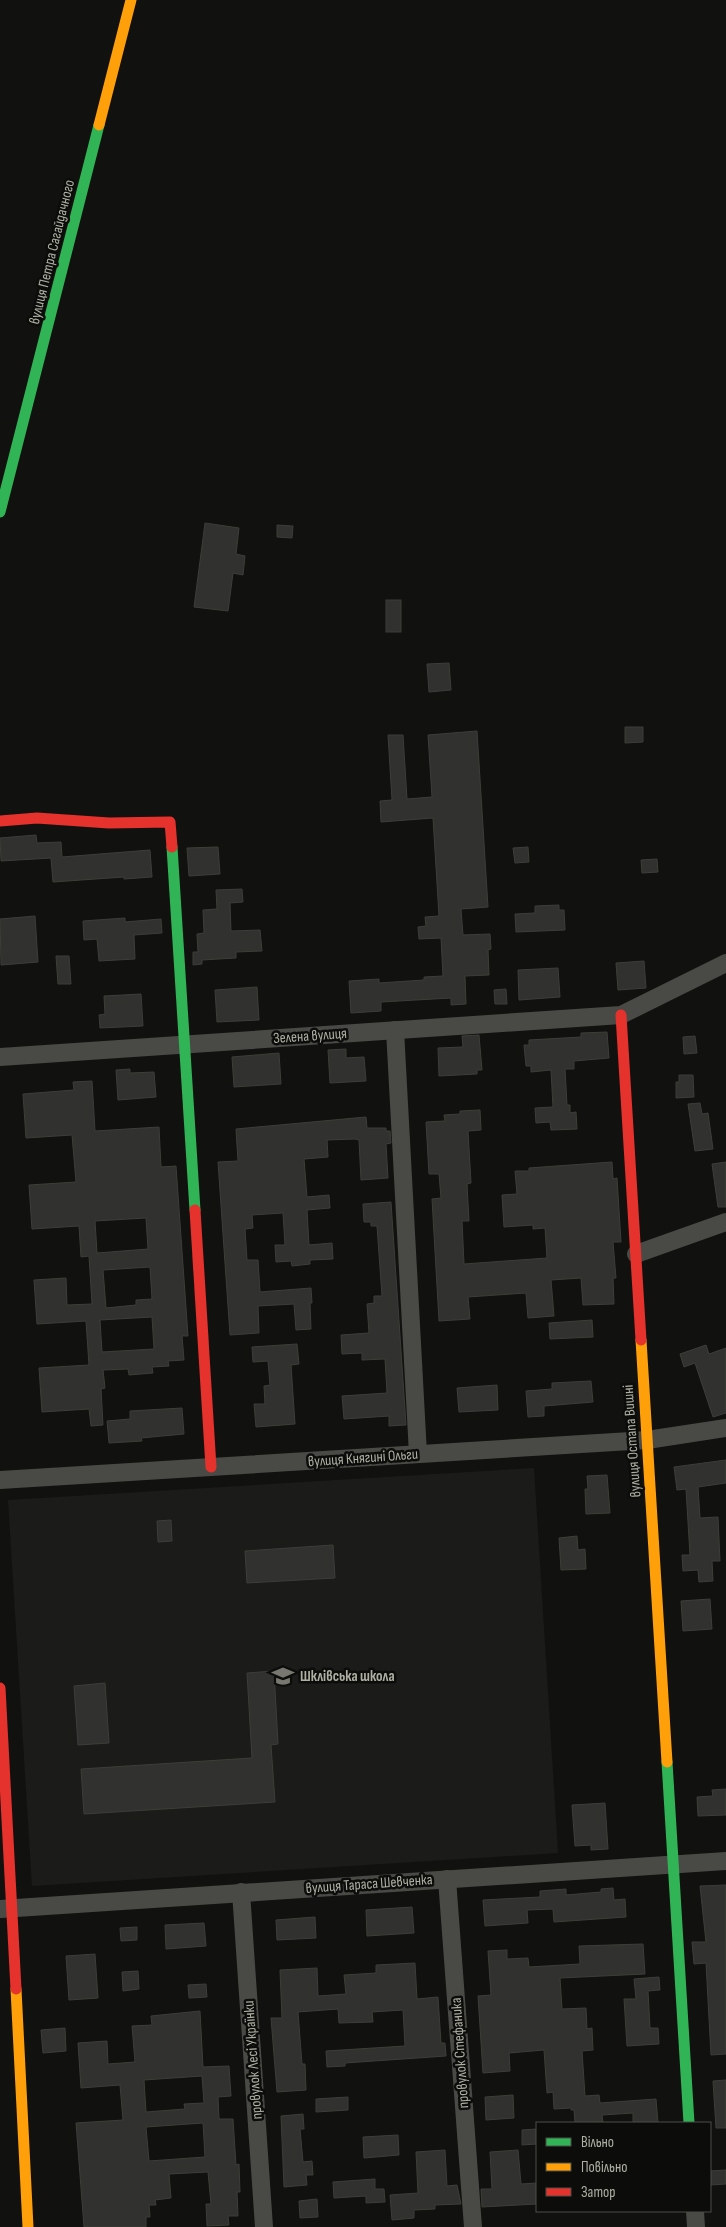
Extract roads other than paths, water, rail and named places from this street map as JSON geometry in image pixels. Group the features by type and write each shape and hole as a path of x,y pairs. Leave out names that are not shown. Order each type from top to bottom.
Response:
{"street":[{"name":"вулиця Петра Сагайдачного","path":"0,512 131,0"},
{"path":"0,822 37,818 109,823 170,822 211,1467"},
{"path":"621,1015 726,962"},
{"name":"Зелена вулиця","path":"0,1057 621,1015"},
{"name":"вулиця Остапа Вишні","path":"621,1015 689,2122"},
{"path":"395,1030 418,1454"},
{"path":"636,1254 726,1222"},
{"name":"вулиця Княгині Ольги","path":"0,1480 647,1440 726,1428"},
{"path":"0,1688 6,1909 28,2227"},
{"name":"вулиця Тараса Шевченка","path":"6,1909 726,1861"},
{"name":"провулок Стефаника","path":"447,1879 473,2227"},
{"name":"провулок Лесі Українки","path":"241,1892 264,2227"},
{"path":"694,2212 696,2227"}],"place":[{"name":"Шклівська школа","path":"283,1676"}]}
